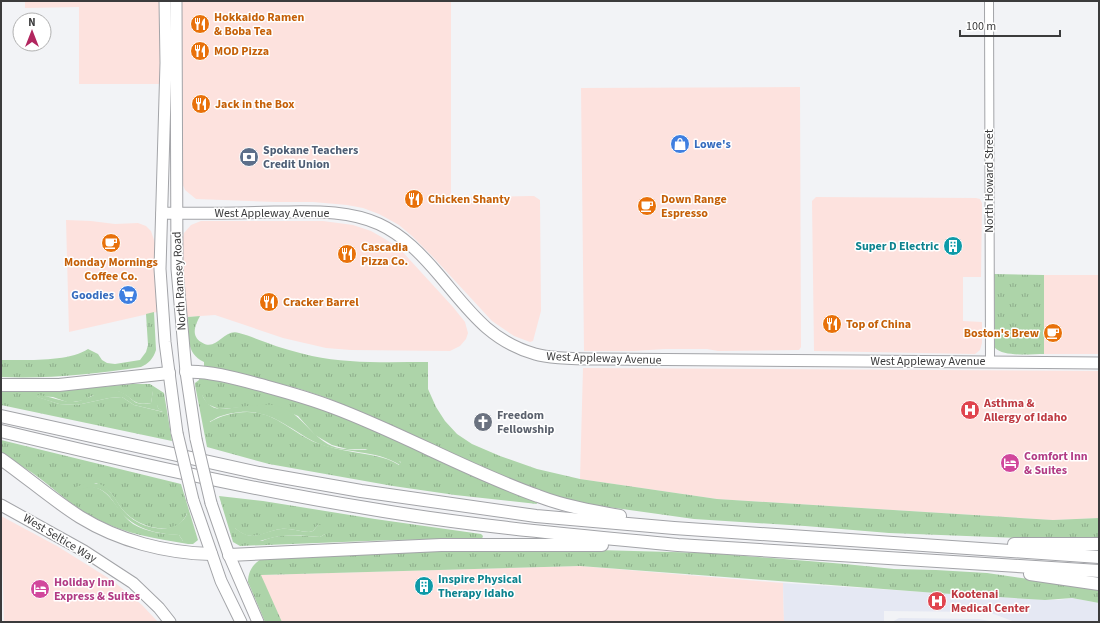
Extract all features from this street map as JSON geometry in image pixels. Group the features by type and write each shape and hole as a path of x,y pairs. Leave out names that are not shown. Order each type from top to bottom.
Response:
{"highway":[{"path":"186,372 196,371 225,377 305,398 364,420 466,466 538,496 588,510 674,528"},
{"path":"1,385 60,385 169,373"},
{"path":"1,416 213,463 361,491 536,516 674,528 1099,557"},
{"path":"1,432 160,469 366,508 494,527 612,540 678,545 1099,571"},
{"path":"1,459 80,517 101,529 122,538 149,546 200,554 211,554"},
{"path":"945,546 1021,543 1099,544"},
{"path":"229,555 441,545 678,545"},
{"path":"919,560 1099,584"}],"main road":[{"name":"North Ramsey Road","path":"165,1 166,63 160,269 169,373 177,433 193,500 211,554 240,622"},
{"name":"North Ramsey Road","path":"176,1 177,269 186,372 196,439 211,503 229,555 258,622"},
{"name":"West Appleway Avenue","path":"162,213 319,212 347,215 379,224 406,241 418,252 475,318 487,329 500,339 536,355 585,359 1099,362"},
{"path":"169,373 186,372"},
{"name":"West Seltice Way","path":"1,505 84,552 133,583 159,608 170,622"},
{"path":"211,554 229,555"}],"street":[{"name":"North Howard Street","path":"989,1 990,362"}],"shaded area":[{"path":"25,1 161,1 160,84 79,84 79,7 25,8"},
{"path":"180,1 451,1 451,200 473,197 534,196 540,200 541,311 533,341 530,342 514,336 492,321 412,236 399,225 379,214 363,208 347,205 313,202 196,199 185,190 181,180"},
{"path":"800,87 801,347 799,350 718,351 707,349 665,349 634,351 584,351 581,88"},
{"path":"816,197 980,199 982,203 981,277 963,277 963,321 982,322 982,343 980,350 975,354 814,351 812,201"},
{"path":"66,220 115,224 138,223 146,226 151,231 155,243 157,312 69,332"},
{"path":"201,221 323,221 353,225 371,231 399,248 453,307 465,322 468,333 466,339 460,346 450,351 351,350 326,348 283,338 215,315 186,317 183,238 184,233 191,225"},
{"path":"1044,275 1099,275 1099,354 1044,354"},
{"path":"583,368 1099,371 1099,518 1053,520 717,499 580,479"},
{"path":"1,516 57,546 113,581 142,605 158,622 4,622"},
{"path":"580,566 783,583 784,622 282,622 260,575"},
{"name":"Kootenai Medical Center","path":"783,583 1034,599 1058,600 1072,598 1099,603 1099,622 1015,622 991,613 884,611 884,622 784,622"},
{"name":"Kootenai Medical Center","path":"899,618 979,619 995,622 892,622"}],"green space":[{"path":"994,274 1044,275 1044,354 1011,354 999,351 995,348"},
{"path":"154,312 156,350 154,356 141,367 71,375 1,377 1,360 58,358 80,353 88,349 98,354 102,360 107,363 115,364 140,360 146,352 148,345 146,314"},
{"path":"200,316 195,333 201,342 207,345 216,343 233,332 288,350 326,359 370,362 428,362 428,389 436,407 445,421 457,434 472,444 537,469 580,479 717,499 1053,520 1099,518 1099,541 889,533 694,519 565,501 522,485 371,416 327,398 262,379 204,366 204,362 194,354 191,349 188,337 188,317"},
{"path":"199,377 282,395 315,405 536,501 537,504 455,495 393,486 269,464 207,447 195,385 195,383 199,380","holes":["202,395 207,404 219,409 272,405 298,416 315,435 332,445 347,449 365,449 401,462 399,465 383,458 339,449 309,440 274,418 258,413 233,413 210,422"]},
{"path":"132,384 150,384 164,393 172,441 1,405 1,391 78,389","holes":["117,391 136,402 145,404 151,403 153,391 158,408 163,412 134,405 122,397 109,398 77,405 59,404 37,396 53,397 67,402 73,402 85,400 91,396"]},
{"path":"153,390 155,390 158,408 164,412 134,405 122,397 109,398 77,405 59,404 37,397 38,395 74,402 106,391 118,391 139,404 144,404 151,403"},
{"path":"198,395 202,395 209,405 222,409 264,405 282,407 290,411 317,436 332,446 350,450 378,451 394,457 401,463 400,465 380,456 338,449 317,443 273,418 257,413 232,413 204,423"},
{"path":"1,440 181,484 198,540 193,544 188,544 119,529 82,511 37,476 1,453","holes":["96,483 109,491 126,514 131,518 149,526 156,528 169,528 175,526 184,519 187,513 183,541 179,535 149,531 133,524 127,519 107,494 94,487 86,487"]},
{"path":"86,483 104,486 108,489 126,514 136,522 144,525 170,528 184,520 188,512 193,538 191,540 183,541 179,535 154,532 131,522 119,510 112,499 103,491 94,488 71,489"},
{"path":"219,496 263,501 481,534 483,536 482,539 393,540 240,546 233,542","holes":["318,525 325,534 320,537 283,536 269,538 262,541 235,532 235,528 241,533 253,536 281,529 309,532 313,531"]},
{"path":"318,525 325,528 325,534 320,537 283,536 254,542 241,540 234,527 246,535 252,536 281,529 309,532 313,531"},
{"path":"521,548 709,553 894,569 987,573 1099,589 1099,603 1072,598 1045,600 936,593 580,566 261,575 282,622 265,622 248,582 249,574 253,566 266,557"}],"place":[{"name":"Hokkaido Ramen & Boba Tea","path":"200,24"},
{"name":"MOD Pizza","path":"200,51"},
{"name":"Jack in the Box","path":"201,104"},
{"name":"Lowe's","path":"680,144"},
{"name":"Spokane Teachers Credit Union","path":"249,157"},
{"name":"Chicken Shanty","path":"414,199"},
{"name":"Down Range Espresso","path":"647,206"},
{"name":"Monday Mornings Coffee Co.","path":"111,243"},
{"name":"Super D Electric","path":"953,246"},
{"name":"Cascadia Pizza Co.","path":"347,254"},
{"name":"Goodies","path":"128,295"},
{"name":"Cracker Barrel","path":"269,302"},
{"name":"Top of China","path":"832,324"},
{"name":"Boston's Brew","path":"1053,333"},
{"name":"Asthma & Allergy of Idaho","path":"970,410"},
{"name":"Freedom Fellowship","path":"483,422"},
{"name":"Comfort Inn & Suites","path":"1010,463"},
{"name":"Inspire Physical Therapy Idaho","path":"424,586"},
{"name":"Holiday Inn Express & Suites","path":"40,589"},
{"name":"Kootenai Medical Center","path":"937,601"}]}
